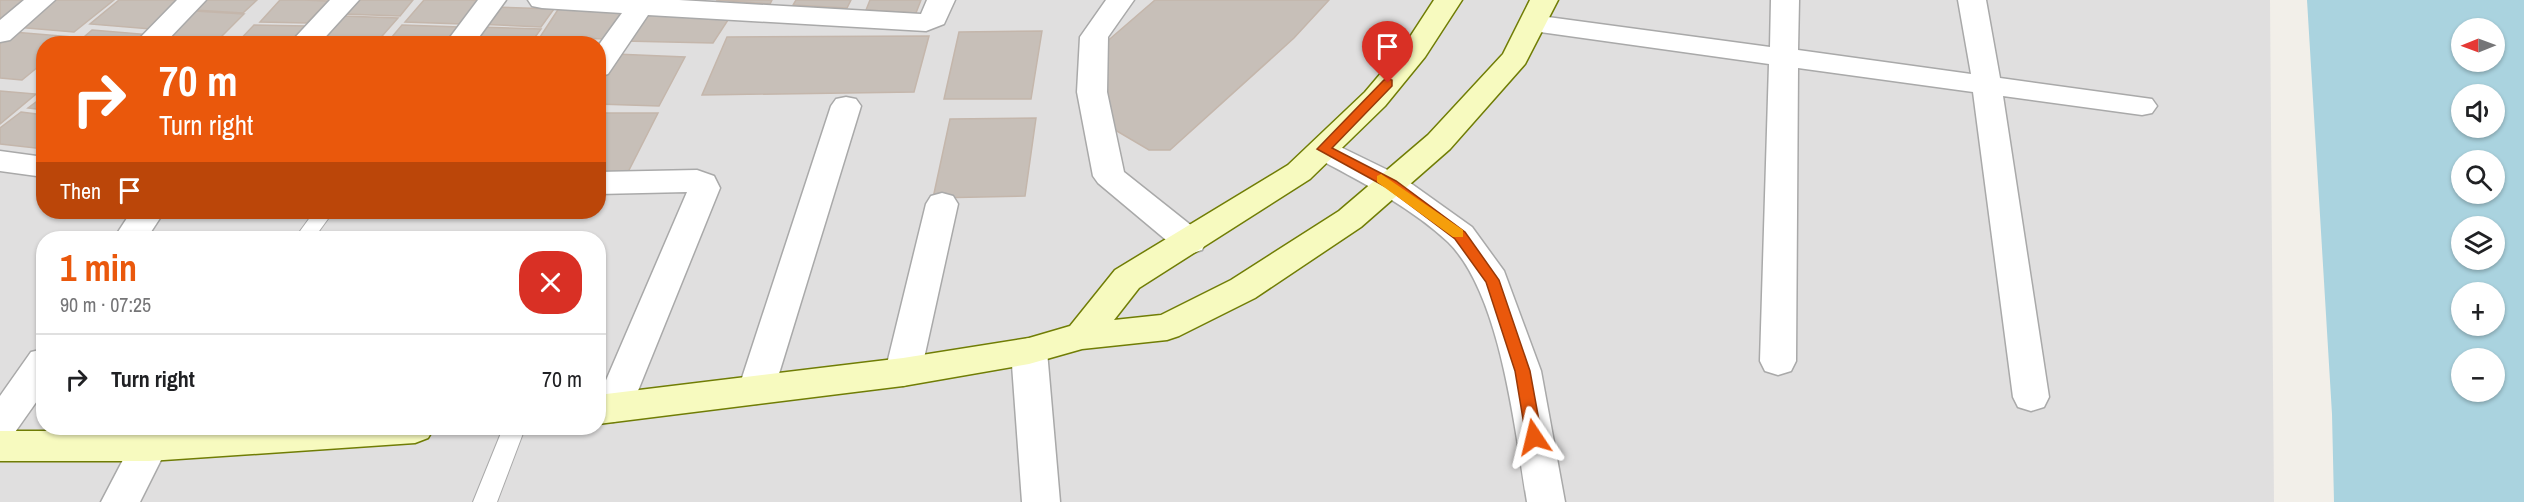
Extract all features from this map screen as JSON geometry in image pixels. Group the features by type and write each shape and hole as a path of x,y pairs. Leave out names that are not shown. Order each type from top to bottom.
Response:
{"street":[{"path":"0,34 41,0"},
{"path":"156,36 192,0"},
{"path":"311,36 345,0"},
{"path":"465,36 492,0"},
{"path":"543,0 779,7 926,23 934,18 941,0"},
{"path":"1120,0 1094,37 1092,92 1109,176 1190,242"},
{"path":"1082,336 1127,279 1190,242 1299,172 1375,99 1415,51 1448,0"},
{"path":"1778,361 1785,0"},
{"path":"1972,0 1987,85 2031,397"},
{"path":"606,56 642,3"},
{"path":"606,409 903,372 1029,351 1082,336 1167,327 1243,289 1350,219 1440,142 1515,58 1539,11 1784,57 2142,106"},
{"path":"756,390 846,106"},
{"path":"1324,149 1391,184 1460,235 1492,280 1522,371 1546,502"},
{"path":"0,161 36,165"},
{"path":"606,183 697,181 703,183 704,188 606,409"},
{"path":"903,372 942,204"},
{"path":"1029,351 1041,502"},
{"path":"0,424 36,373"},
{"path":"0,446 214,435"},
{"path":"120,502 156,437"}],"lane":[{"path":"309,231 319,219"},
{"path":"485,502 511,435"}],"shaded area":[{"path":"0,0 2270,0 2274,502 0,502"}],"water":[{"path":"2307,0 2524,0 2524,502 2334,502 2332,414"}],"building":[{"path":"0,0 28,0 0,24"},
{"path":"49,0 114,0 74,32 14,27"},
{"path":"119,0 185,0 151,29 90,24"},
{"path":"205,0 257,0 243,13 194,10"},
{"path":"280,0 328,1 307,23 260,22"},
{"path":"356,0 413,0 400,16 344,14"},
{"path":"424,0 482,1 462,24 405,22"},
{"path":"716,0 772,0 770,4"},
{"path":"796,0 851,0 847,8 793,5"},
{"path":"870,0 921,0 916,13 866,10"},
{"path":"1155,0 1329,0 1294,38 1170,150 1149,150 1110,127 1104,44"},
{"path":"491,7 554,9 541,27 477,24"},
{"path":"559,8 625,10 607,39 606,36 541,36"},
{"path":"194,11 244,14 222,36 167,36"},
{"path":"642,13 730,17 713,43 624,41"},
{"path":"341,16 398,18 382,36 323,36"},
{"path":"254,25 306,26 298,36 244,36"},
{"path":"402,25 459,27 453,36 393,36"},
{"path":"477,27 541,29 536,36 470,36"},
{"path":"92,30 153,35 152,36 85,36"},
{"path":"1042,31 1031,99 944,99 959,32"},
{"path":"13,32 62,36 36,36 36,69 22,80 0,78 0,42"},
{"path":"929,36 914,92 702,95 727,37"},
{"path":"615,54 685,57 659,106 606,104 606,68"},
{"path":"0,91 36,94 0,124"},
{"path":"36,102 36,109 28,108"},
{"path":"21,112 36,114 36,148 0,144 0,128"},
{"path":"606,113 658,113 625,178 606,178"},
{"path":"1036,118 1025,196 933,198 950,119"}],"slow traffic":[{"path":"1381,179 1458,234"}],"route":[{"path":"1388,83 1375,99 1324,149 1391,184 1460,235 1492,280 1522,371 1534,437"}]}
